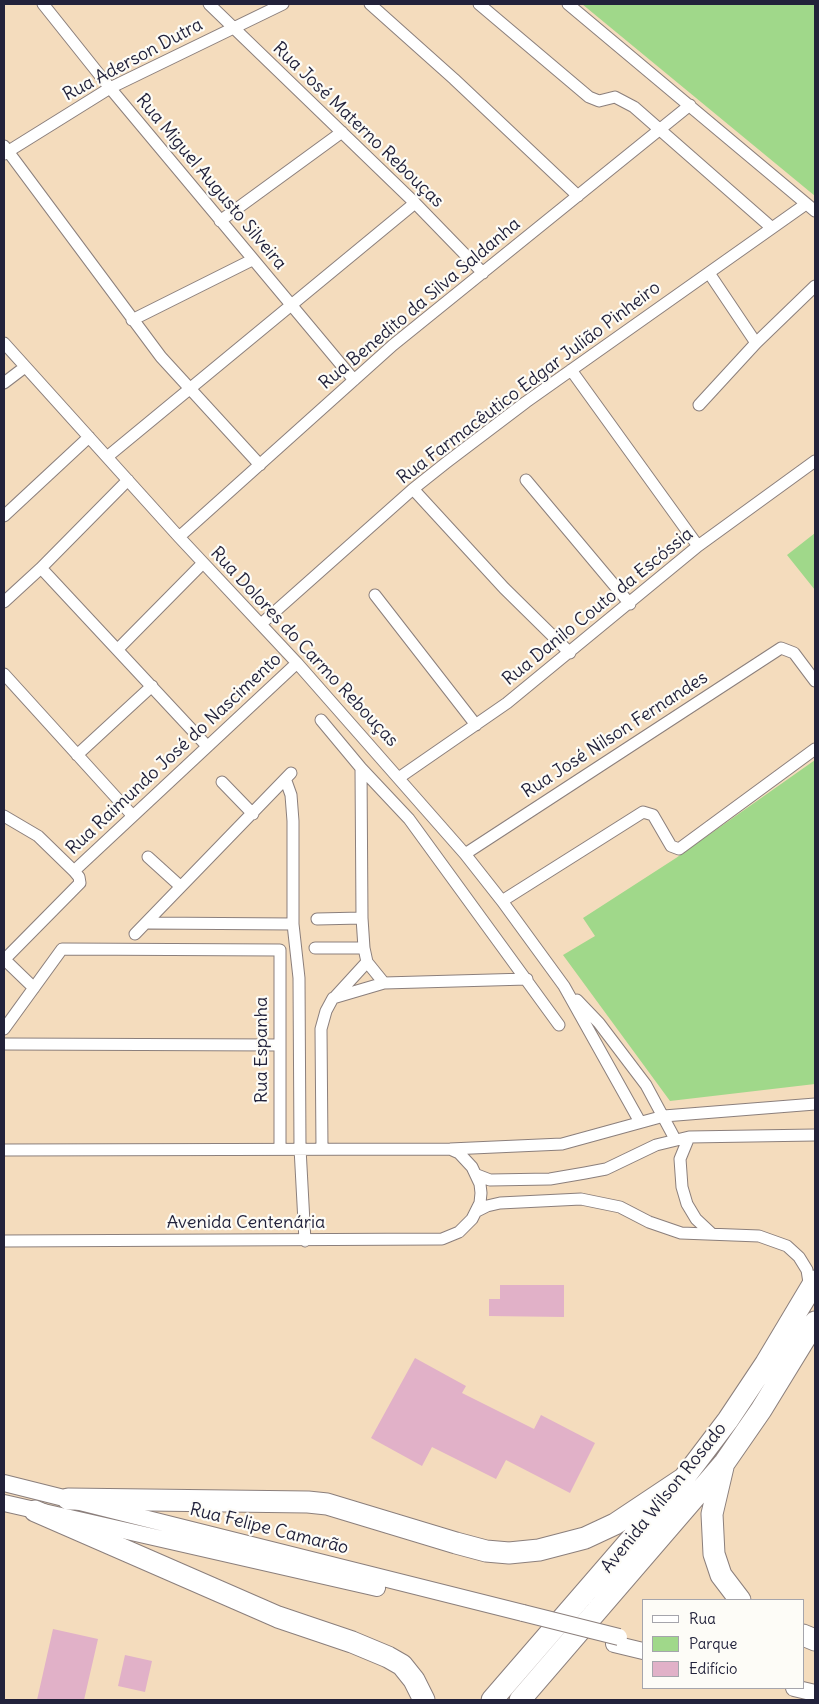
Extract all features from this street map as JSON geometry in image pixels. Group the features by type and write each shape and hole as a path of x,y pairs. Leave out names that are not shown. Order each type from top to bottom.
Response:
{"highway":[{"name":"Avenida Wilson Rosado","path":"492,1700 684,1478 728,1420 813,1285"},
{"name":"Avenida Wilson Rosado","path":"520,1700 724,1462 761,1410 815,1322"},
{"path":"724,1462 712,1514 714,1554 721,1575 739,1599"},
{"path":"68,1498 308,1502 327,1504 456,1543 486,1551 509,1553 539,1550 585,1538 614,1524 684,1478"},
{"path":"35,1511 278,1617 352,1642 388,1657 402,1665 414,1680 424,1700"}],"main road":[{"name":"Rua Felipe Camarão","path":"4,1484 68,1498 522,1617"},
{"name":"Rua Felipe Camarão","path":"4,1503 522,1617"},
{"path":"522,1617 617,1641 642,1651"},
{"path":"617,1641 642,1643"},
{"path":"798,1689 815,1693"}],"street":[{"name":"Rua Miguel Augusto Silveira","path":"43,4 252,260 354,380"},
{"name":"Rua José Materno Rebouças","path":"209,4 342,132 482,273"},
{"name":"Rua Aderson Dutra","path":"5,151 110,88 283,4"},
{"path":"370,4 454,78 578,196"},
{"path":"479,4 589,98 599,101 610,97 621,99 772,228"},
{"path":"568,4 811,207"},
{"name":"Rua Benedito da Silva Saldanha","path":"179,537 393,345 690,105"},
{"path":"220,221 342,132"},
{"path":"5,151 132,320 190,389 260,465"},
{"path":"107,457 415,204"},
{"name":"Rua Farmacêutico Edgar Julião Pinheiro","path":"261,624 412,489 571,370 772,228 811,207"},
{"path":"132,320 252,260"},
{"path":"709,273 756,343"},
{"path":"699,405 756,343 815,286"},
{"name":"Rua Dolores do Carmo Rebouças","path":"4,343 179,537 298,663 400,777 465,854 564,986 605,1031 646,1086 664,1116 674,1139"},
{"path":"4,383 25,367"},
{"path":"571,370 698,546"},
{"path":"4,516 89,437"},
{"name":"Rua Danilo Couto da Escóssia","path":"400,777 476,726 570,653 698,546 815,461"},
{"path":"4,602 41,568 128,480"},
{"path":"526,480 630,604"},
{"path":"412,489 510,594 570,653"},
{"path":"118,649 203,563"},
{"path":"41,568 208,746"},
{"path":"375,595 476,726"},
{"name":"Rua José Nilson Fernandes","path":"465,854 775,652 786,648 799,658 815,681"},
{"name":"Rua Raimundo José do Nascimento","path":"4,959 80,883 79,877 74,871 132,815 298,663"},
{"path":"4,674 132,815"},
{"path":"77,755 152,686"},
{"path":"321,720 360,768 408,820 527,979 559,1025"},
{"path":"502,901 646,811 653,815 671,846 677,849 815,749"},
{"path":"360,768 364,948 368,962 384,983"},
{"path":"135,934 148,923 180,886 288,777 293,821 293,924 299,978 300,1148 305,1241"},
{"path":"222,782 253,814"},
{"path":"4,818 38,836 74,871"},
{"path":"148,857 180,886"},
{"path":"317,919 362,918"},
{"path":"148,923 293,924"},
{"path":"315,948 364,948"},
{"name":"Rua Espanha","path":"34,988 62,949 280,950 280,1149"},
{"path":"4,959 34,988 4,1028"},
{"path":"322,1148 321,1029 326,1011 333,998 368,962"},
{"path":"333,998 384,983 527,979"},
{"name":"Rua Dolores do Carmo Rebouças","path":"564,986 640,1122"},
{"path":"4,1044 279,1045"},
{"path":"299,1056 321,1056"},
{"path":"4,1150 450,1149 562,1144 664,1116 815,1104"},
{"path":"477,1175 490,1180 550,1179 606,1169 674,1139 688,1137 815,1135"},
{"path":"688,1137 680,1159 682,1187 687,1204 696,1219 712,1234"},
{"path":"450,1149 466,1159 477,1175 481,1194 477,1211"},
{"path":"549,1200 550,1179"},
{"name":"Avenida Centenária","path":"4,1241 442,1239 466,1226 477,1211 487,1206 500,1203 581,1199 620,1207 665,1229 682,1233 759,1236 787,1246 799,1257 813,1285"}],"green space":[{"path":"582,4 815,4 815,196"},
{"path":"815,533 815,590 787,555"},
{"path":"815,760 815,1084 670,1101 563,955 595,936 583,918 676,858"}],"building":[{"path":"500,1285 564,1285 564,1317 489,1316 489,1299 500,1299"},
{"path":"415,1358 466,1386 462,1393 534,1429 541,1415 595,1443 570,1493 506,1460 496,1479 432,1447 422,1466 371,1438"},
{"path":"53,1629 98,1639 84,1700 37,1700"},
{"path":"125,1655 152,1661 145,1692 118,1686"}]}
